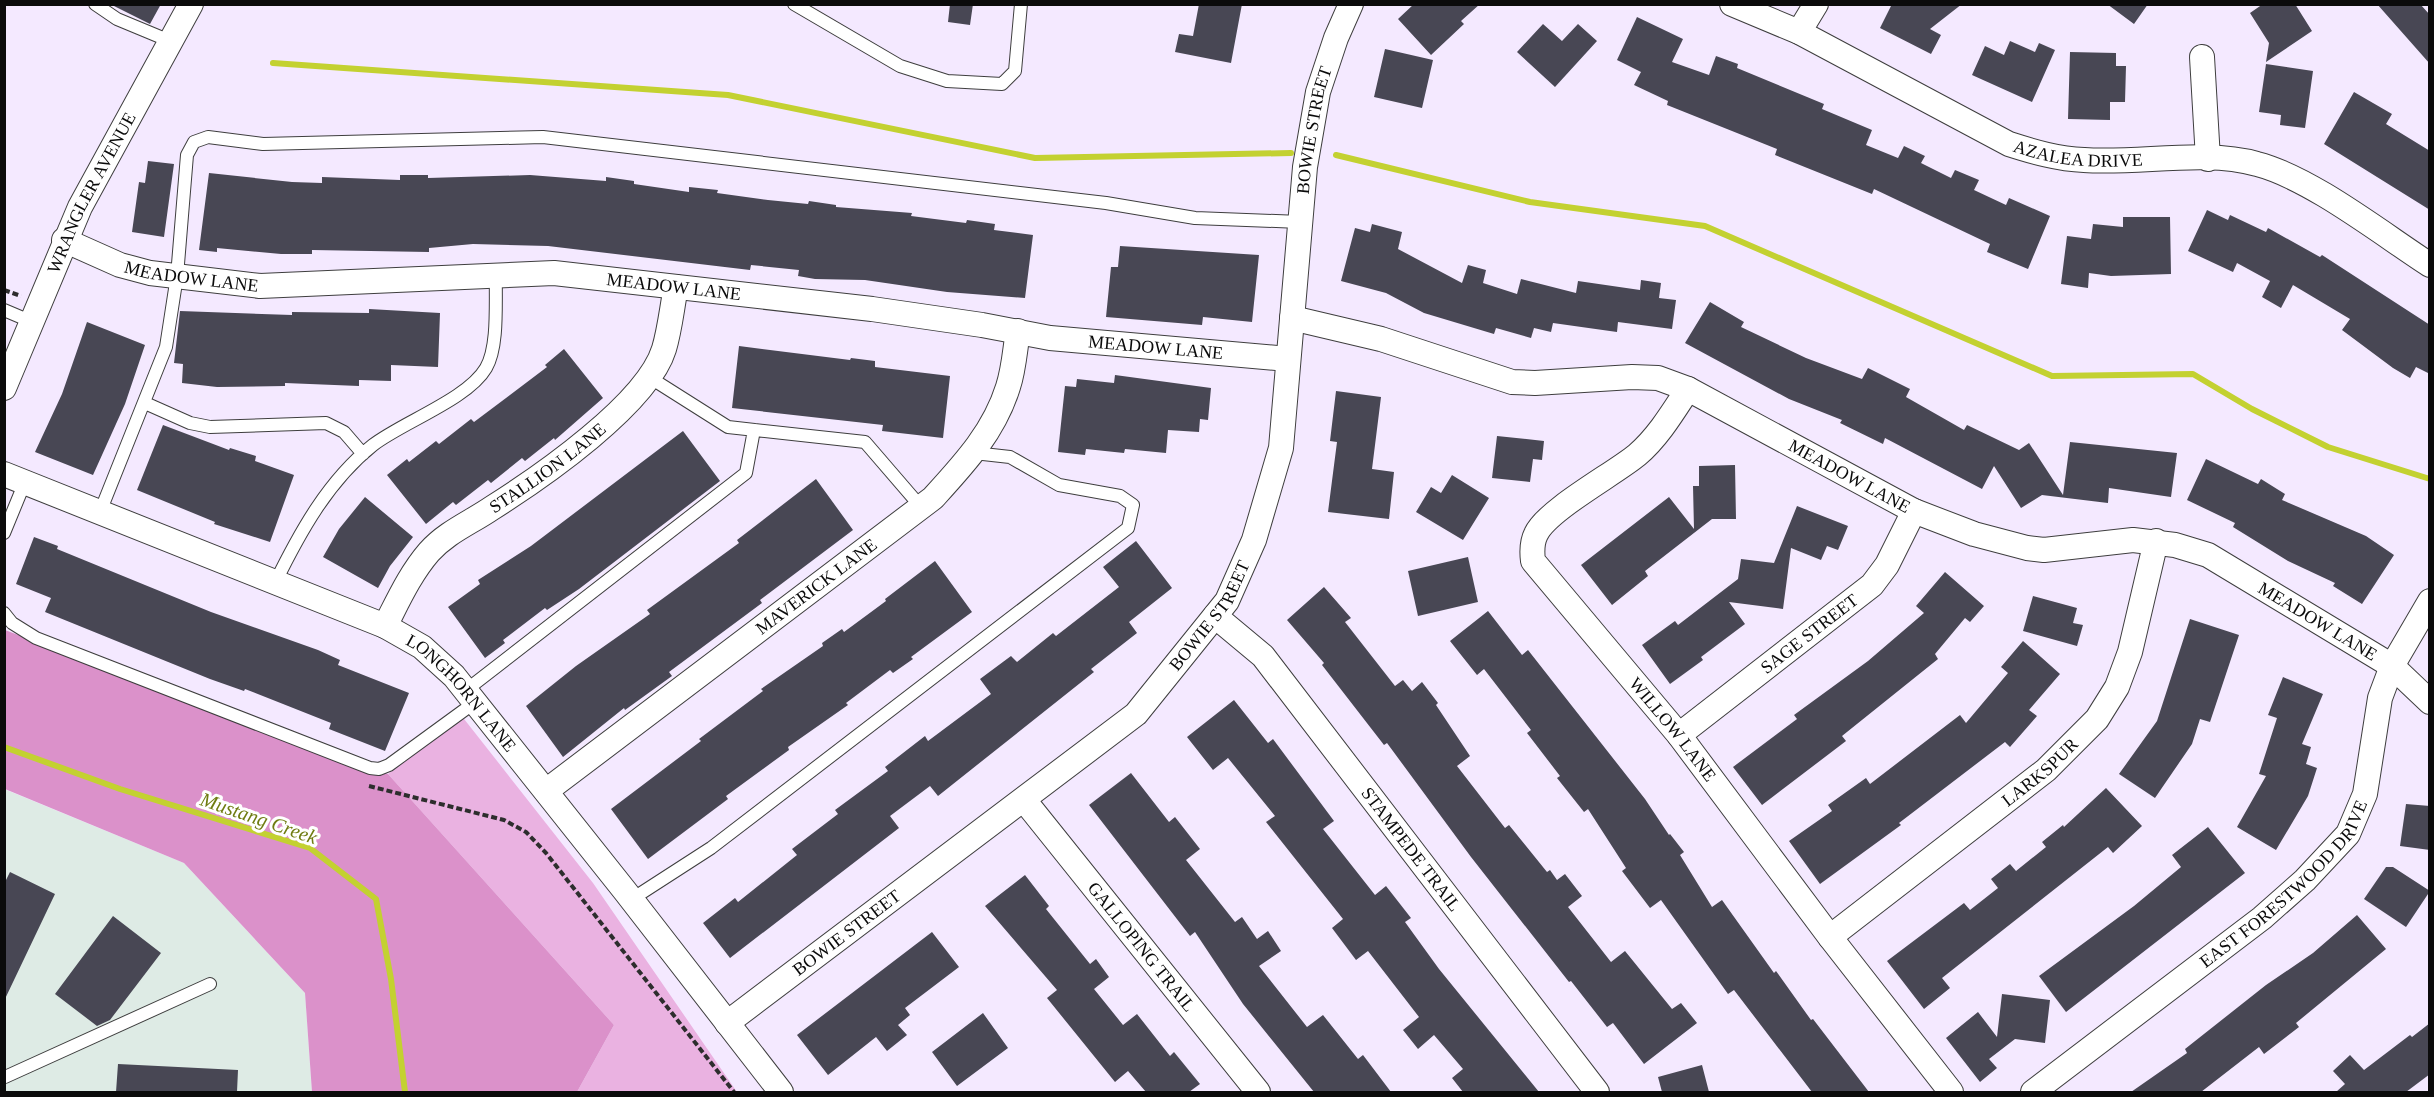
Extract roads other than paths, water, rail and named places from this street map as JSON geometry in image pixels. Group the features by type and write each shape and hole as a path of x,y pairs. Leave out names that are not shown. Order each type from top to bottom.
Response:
{"street":[{"name":"WRANGLER AVENUE","path":"4,388 64,240 191,4"},
{"name":"BOWIE STREET","path":"727,1023 1136,714 1227,601 1254,540 1281,448 1305,167 1318,92 1336,38 1351,4"},
{"name":"AZALEA DRIVE","path":"1732,4 1798,32 2009,144 2047,156 2085,160 2208,159 2257,163 2303,182 2430,265"},
{"path":"1798,32 1816,4"},
{"path":"2202,57 2208,159"},
{"name":"MEADOW LANE","path":"64,240 120,265 177,276 260,286 373,282 496,273 554,273 872,309 1050,338 1288,359"},
{"name":"STALLION LANE","path":"385,626 409,580 429,552 452,531 492,509 595,434 642,390 664,351 676,287"},
{"name":"MEADOW LANE","path":"1292,318 1381,339 1512,381 1535,384 1632,376 1659,378 1688,389 1914,511 1974,534 2027,548 2044,550 2133,540 2156,542 2208,555 2392,666 2430,702"},
{"name":"MAVERICK LANE","path":"546,791 921,507 974,453 995,420 1009,386 1018,331"},
{"name":"WILLOW LANE","path":"1688,389 1664,427 1638,454 1551,517 1536,533 1532,551 1533,561 1679,735 1830,937 1951,1092"},
{"name":"LONGHORN LANE","path":"15,478 385,626 428,652 470,697 546,791 781,1092"},
{"name":"SAGE STREET","path":"1679,735 1872,585 1887,565 1914,511"},
{"name":"LARKSPUR","path":"1830,937 2046,770 2097,719 2117,687 2130,652 2156,542"},
{"name":"EAST FORESTWOOD DRIVE","path":"2033,1092 2262,918 2333,852 2348,834 2365,794 2380,698 2392,666 2430,601"},
{"name":"STAMPEDE TRAIL","path":"1215,616 1263,656 1597,1092"},
{"name":"GALLOPING TRAIL","path":"1024,800 1258,1092"}],"lane":[{"path":"95,4 117,19 170,41"},
{"path":"794,4 900,66 947,81 1002,84 1015,72 1021,4"},
{"path":"100,512 166,347 177,276 187,155 194,141 208,137 263,144 543,137 1106,203 1195,218 1300,222"},
{"path":"275,583 320,503 363,454 394,430 467,388 486,368 494,344 496,273"},
{"path":"4,310 30,321"},
{"path":"649,377 728,427 865,442 921,507"},
{"path":"145,403 190,423 210,427 326,423 344,432 363,454"},
{"path":"4,613 12,623 36,638 370,768 379,769 389,765 746,473 754,430"},
{"path":"632,899 711,848 1128,528 1133,506 1120,496 1059,485 1010,457 974,453"},
{"path":"4,533 15,478"},
{"path":"4,1077 210,984"}],"waterway":[{"path":"273,63 728,95 1035,158 1291,153"},
{"path":"1336,155 1530,202 1705,226 2052,376 2193,374 2252,409 2328,447 2430,479"},
{"name":"Mustang Creek","path":"4,747 120,789 310,848 376,899 391,979 405,1092"}]}
